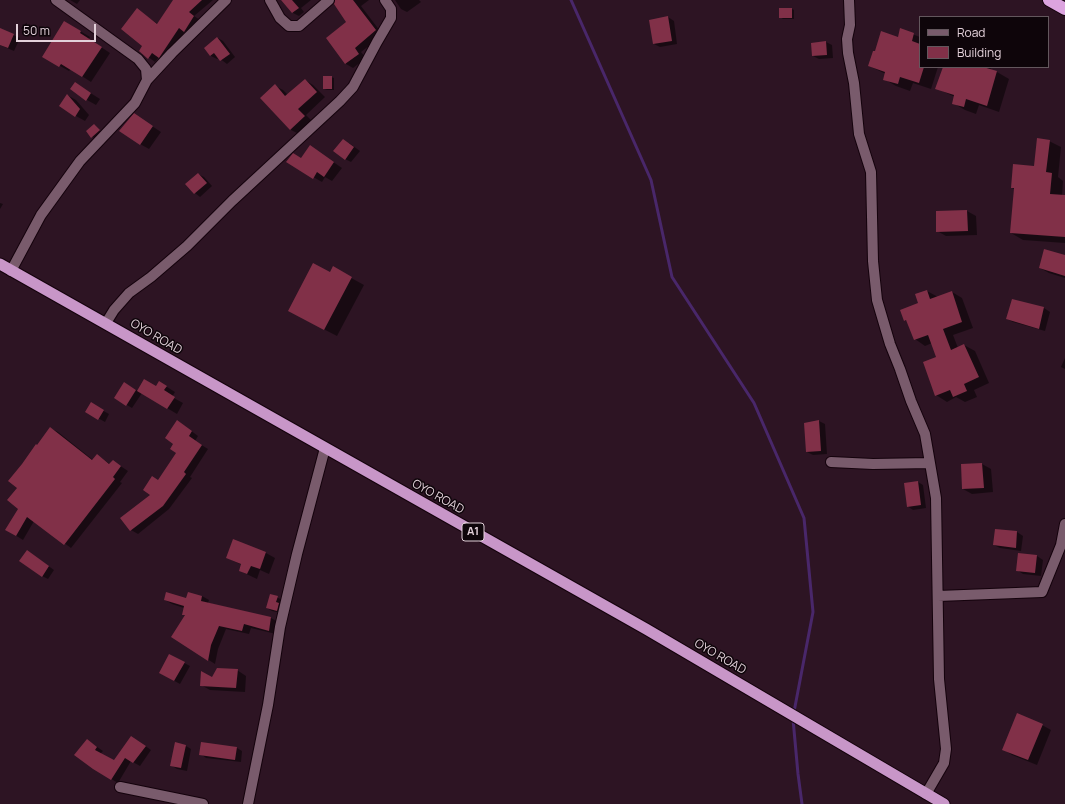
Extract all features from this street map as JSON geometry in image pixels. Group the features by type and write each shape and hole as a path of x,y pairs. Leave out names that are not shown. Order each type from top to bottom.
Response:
{"highway":[{"path":"1049,0 1065,9"},
{"name":"OYO ROAD","path":"0,264 653,633 944,804"}],"street":[{"path":"56,0 138,58 146,70 147,80"},
{"path":"11,271 41,215 80,161 135,103 147,80 226,0"},
{"path":"270,0 280,18 289,26 299,26 329,0"},
{"path":"106,323 114,310 129,293 151,277 187,246 237,196 340,101 353,87 391,18 391,9 385,0"},
{"path":"849,0 850,25 847,40 848,53 854,83 859,134 872,172 873,261 877,300 890,344 910,401 925,434 936,498 939,679 946,749 944,763 926,794"},
{"path":"248,804 268,705 280,628 297,554 325,448"},
{"path":"831,462 873,464 930,463"},
{"path":"938,596 1042,592 1061,545 1065,524"},
{"path":"120,787 203,804"}],"building":[{"path":"173,0 202,0 189,12 194,16 184,32 179,28 159,58 152,53 148,59 139,51 142,46 121,29 137,8 157,24"},
{"path":"281,0 292,0 299,8 292,13"},
{"path":"335,0 353,0 376,30 355,48 359,54 345,64 326,38 346,22 334,4"},
{"path":"779,8 792,8 792,18 779,18"},
{"path":"668,16 672,41 653,44 649,20"},
{"path":"64,21 81,31 80,33 102,47 82,77 61,64 59,67 42,57"},
{"path":"0,28 14,34 8,48 0,45"},
{"path":"900,28 914,33 912,41 919,44 919,68 924,68 919,83 900,77 898,84 883,80 885,72 868,66 873,51 875,51 881,31 898,37"},
{"path":"217,37 230,54 220,61 214,53 210,56 204,48"},
{"path":"826,41 827,55 812,56 811,43"},
{"path":"943,68 986,68 997,71 987,106 966,99 964,107 952,104 954,95 935,89"},
{"path":"323,76 332,76 332,89 323,89"},
{"path":"305,79 317,92 298,109 305,116 290,130 260,98 275,84 285,96"},
{"path":"75,82 91,93 86,101 70,89"},
{"path":"67,94 80,109 75,117 59,106"},
{"path":"134,113 153,126 140,145 119,131"},
{"path":"94,124 100,130 91,138 86,131"},
{"path":"1037,138 1050,140 1046,172 1052,173 1050,194 1065,195 1065,237 1010,233 1014,188 1011,188 1013,164 1034,166"},
{"path":"343,139 354,147 345,160 333,151"},
{"path":"310,145 334,162 324,177 317,172 313,179 286,162 293,153 301,158"},
{"path":"198,173 207,183 194,194 185,184"},
{"path":"967,210 968,231 936,232 936,211"},
{"path":"1044,249 1065,255 1065,276 1039,268"},
{"path":"313,263 330,272 333,266 352,277 324,330 288,311"},
{"path":"927,290 930,299 952,291 962,322 943,329 951,350 964,344 979,377 964,384 967,391 953,397 950,390 935,396 923,362 936,357 928,335 914,340 906,320 904,321 900,310 918,303 915,294"},
{"path":"1012,299 1044,307 1039,329 1006,319"},
{"path":"144,379 156,386 159,381 167,386 164,390 175,397 167,409 137,391"},
{"path":"124,382 136,390 126,406 114,398"},
{"path":"91,402 104,410 98,420 85,412"},
{"path":"177,420 192,431 189,436 202,445 184,472 186,474 163,506 130,531 120,518 150,495 143,490 152,476 158,480 176,453 170,449 173,444 165,438"},
{"path":"819,420 821,451 806,452 804,423"},
{"path":"50,427 92,460 97,454 109,464 113,460 121,466 113,477 115,479 64,545 27,517 16,536 5,530 18,509 7,500 17,488 8,481"},
{"path":"982,463 984,488 962,489 961,464"},
{"path":"918,481 921,505 907,507 904,483"},
{"path":"995,529 1017,531 1016,548 993,545"},
{"path":"233,539 266,552 260,569 251,566 247,574 239,571 241,564 226,558"},
{"path":"27,550 49,566 42,577 19,561"},
{"path":"1018,553 1037,555 1035,573 1016,571"},
{"path":"166,592 186,598 188,592 202,596 201,601 271,617 269,631 244,624 242,631 219,626 211,645 208,661 171,637 185,615 182,615 184,606 164,600"},
{"path":"270,594 278,596 276,602 279,603 277,611 266,608"},
{"path":"169,654 185,662 174,681 159,673"},
{"path":"217,668 238,669 236,688 200,686 201,671 212,677"},
{"path":"1017,713 1043,724 1028,760 1002,750"},
{"path":"131,736 146,746 133,763 125,758 111,780 74,755 87,739 97,747 95,750 114,760"},
{"path":"175,742 186,745 181,768 170,766"},
{"path":"201,742 237,747 235,760 199,755"}],"waterway":[{"path":"571,0 651,180 672,277 754,403 804,518 813,612 794,712"},
{"path":"793,719 802,804"}]}
